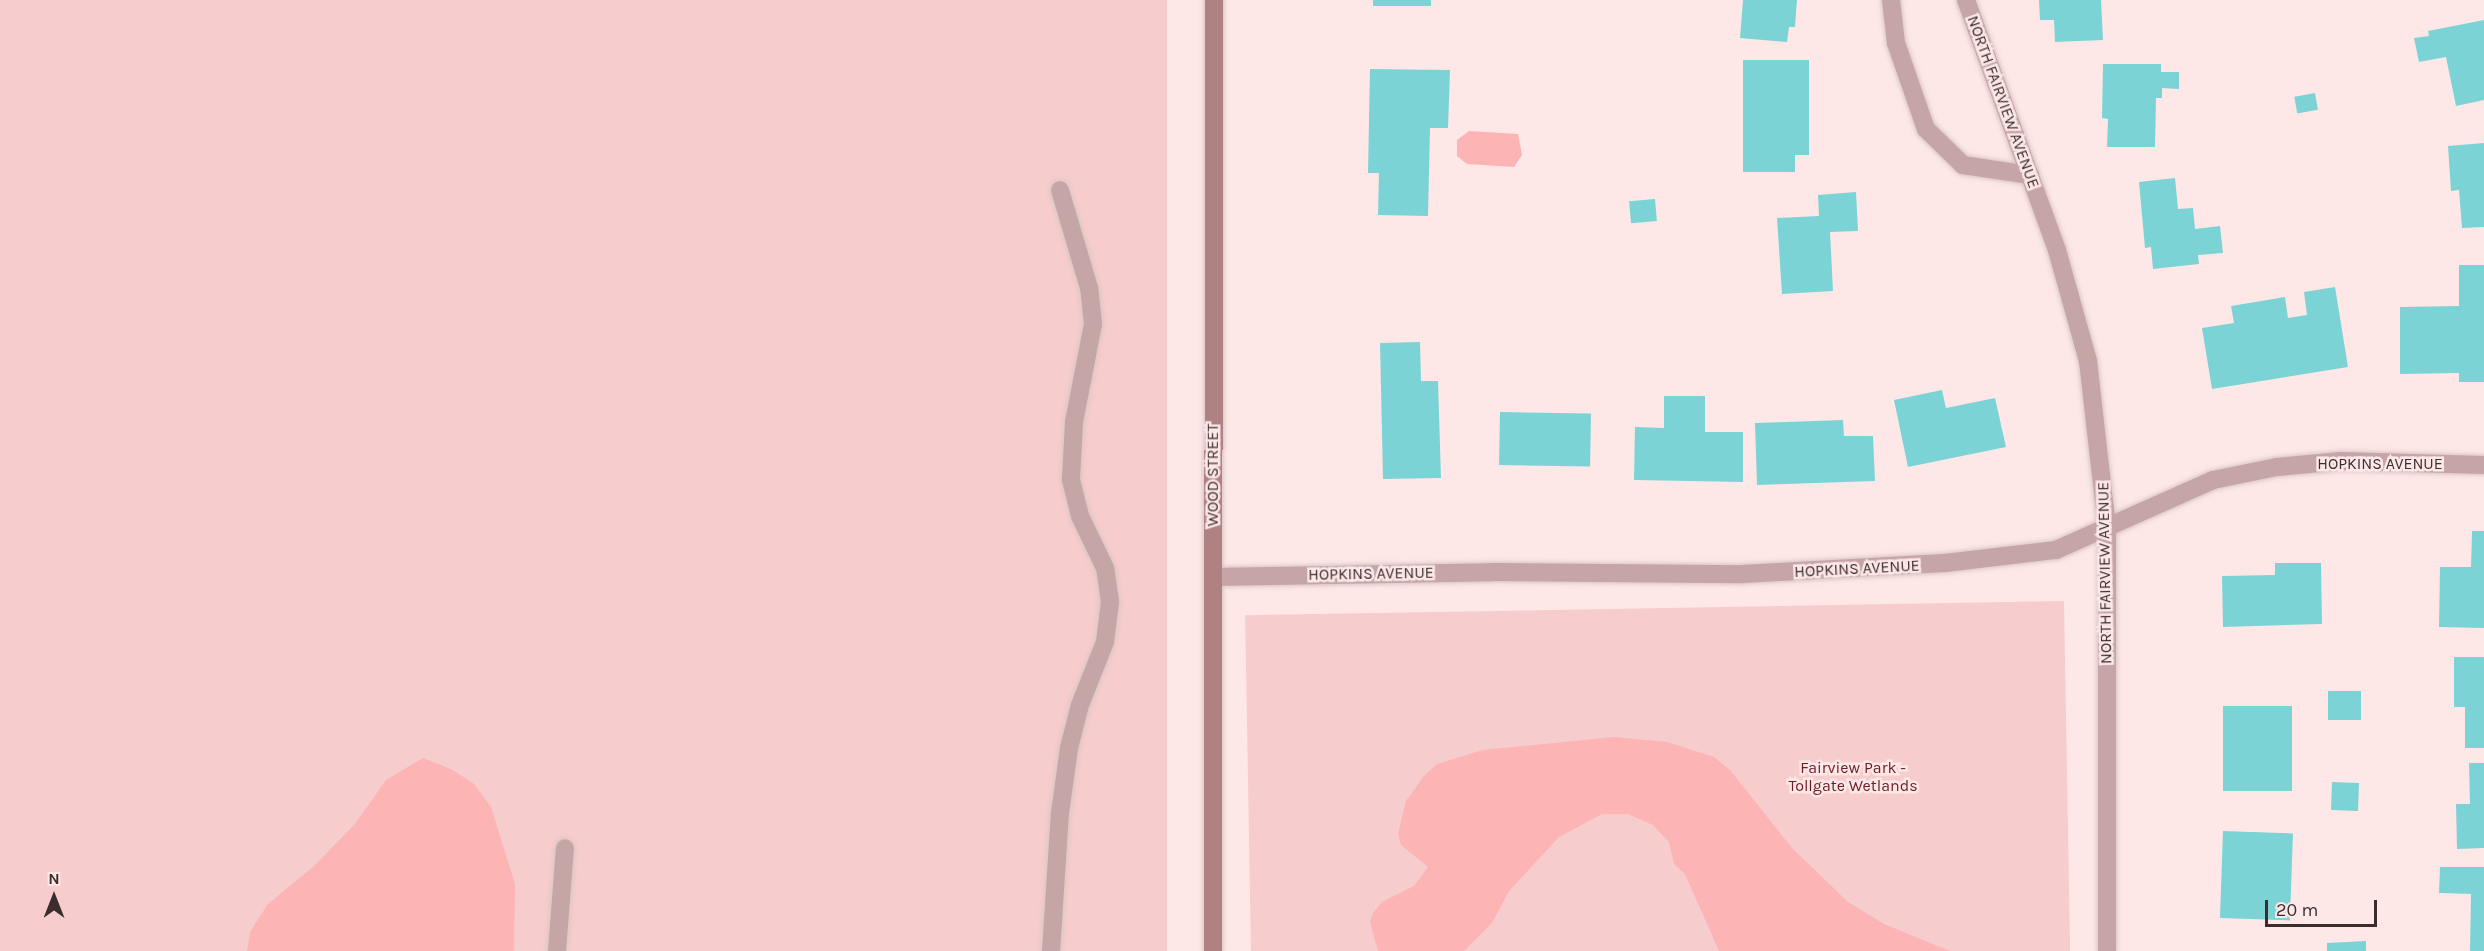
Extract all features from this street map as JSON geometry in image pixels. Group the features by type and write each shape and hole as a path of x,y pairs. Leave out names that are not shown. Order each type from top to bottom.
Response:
{"street":[{"name":"WOOD STREET","path":"1213,951 1214,0"},
{"path":"1891,0 1896,43 1926,129 1963,165 2030,176"},
{"name":"NORTH FAIRVIEW AVENUE","path":"1966,0 2057,250 2088,361 2107,527 2107,951"},
{"path":"1051,951 1060,813 1069,748 1080,705 1105,642 1110,602 1105,568 1080,516 1071,479 1074,422 1093,324 1089,288 1060,190"},
{"name":"HOPKINS AVENUE","path":"1213,577 1854,570 2056,550 2213,480 2277,467 2341,461 2484,465"},
{"path":"557,951 565,848"}],"green space":[{"path":"0,0 1167,0 1167,951 0,951"},
{"name":"Fairview Park - Tollgate Wetlands","path":"2064,601 2070,951 1251,951 1245,615"}],"shaded area":[{"path":"1469,131 1518,134 1522,155 1514,167 1467,164 1457,156 1457,140"},
{"path":"1614,737 1667,742 1714,757 1730,770 1792,848 1848,902 1884,924 1950,951 1719,951 1685,874 1674,864 1669,842 1653,825 1628,814 1602,814 1559,837 1509,891 1492,923 1464,951 1378,951 1370,922 1373,913 1382,902 1414,886 1428,867 1401,845 1398,834 1406,801 1424,776 1437,764 1483,750"},
{"path":"423,758 453,770 474,784 491,807 515,884 514,951 247,951 250,932 268,904 313,867 355,824 386,780"}],"building":[{"path":"1373,0 1431,0 1431,6 1373,6"},
{"path":"1743,0 1797,0 1795,27 1789,27 1787,42 1740,38"},
{"path":"2039,0 2101,0 2103,40 2055,42 2054,20 2040,20"},
{"path":"2484,20 2484,100 2456,106 2446,57 2419,62 2414,38 2429,36 2428,31"},
{"path":"1743,60 1809,60 1809,155 1795,155 1795,172 1743,172"},
{"path":"2103,64 2161,64 2161,72 2179,72 2179,89 2162,88 2162,98 2156,98 2155,147 2107,147 2108,119 2102,118"},
{"path":"1370,69 1450,70 1448,128 1430,128 1428,216 1378,215 1379,173 1368,173"},
{"path":"2315,93 2318,110 2297,113 2294,97"},
{"path":"2484,143 2484,227 2462,228 2459,190 2451,191 2448,146"},
{"path":"2175,178 2178,209 2193,208 2195,229 2220,226 2223,253 2198,255 2199,264 2153,269 2151,247 2145,248 2139,182"},
{"path":"1856,192 1858,231 1830,232 1833,291 1782,294 1777,218 1819,216 1818,195"},
{"path":"1655,199 1657,221 1631,223 1629,201"},
{"path":"2459,265 2484,265 2484,382 2459,382 2459,373 2400,374 2400,307 2459,306"},
{"path":"2335,287 2348,367 2212,389 2202,328 2234,323 2231,306 2285,297 2288,318 2307,315 2304,292"},
{"path":"1420,342 1421,381 1438,381 1441,478 1383,479 1380,343"},
{"path":"1942,390 1946,408 1995,398 2006,447 1908,467 1894,400"},
{"path":"1664,396 1705,396 1705,432 1743,432 1743,482 1634,480 1635,427 1664,428"},
{"path":"1500,412 1591,414 1590,467 1499,465"},
{"path":"1843,420 1844,436 1873,436 1875,481 1757,485 1755,423"},
{"path":"2472,531 2484,531 2484,628 2439,627 2440,567 2471,567"},
{"path":"2275,563 2321,563 2322,624 2223,627 2222,576 2275,575"},
{"path":"2454,657 2484,657 2484,748 2465,748 2465,707 2454,707"},
{"path":"2328,691 2361,691 2361,720 2328,720"},
{"path":"2223,706 2292,706 2292,791 2223,791"},
{"path":"2469,763 2484,763 2484,848 2457,849 2456,804 2470,804"},
{"path":"2332,782 2359,783 2358,811 2331,810"},
{"path":"2223,831 2293,833 2290,920 2220,918"},
{"path":"2440,867 2484,867 2484,951 2470,951 2471,894 2439,893"},
{"path":"2366,941 2366,951 2327,951 2327,943"}]}
